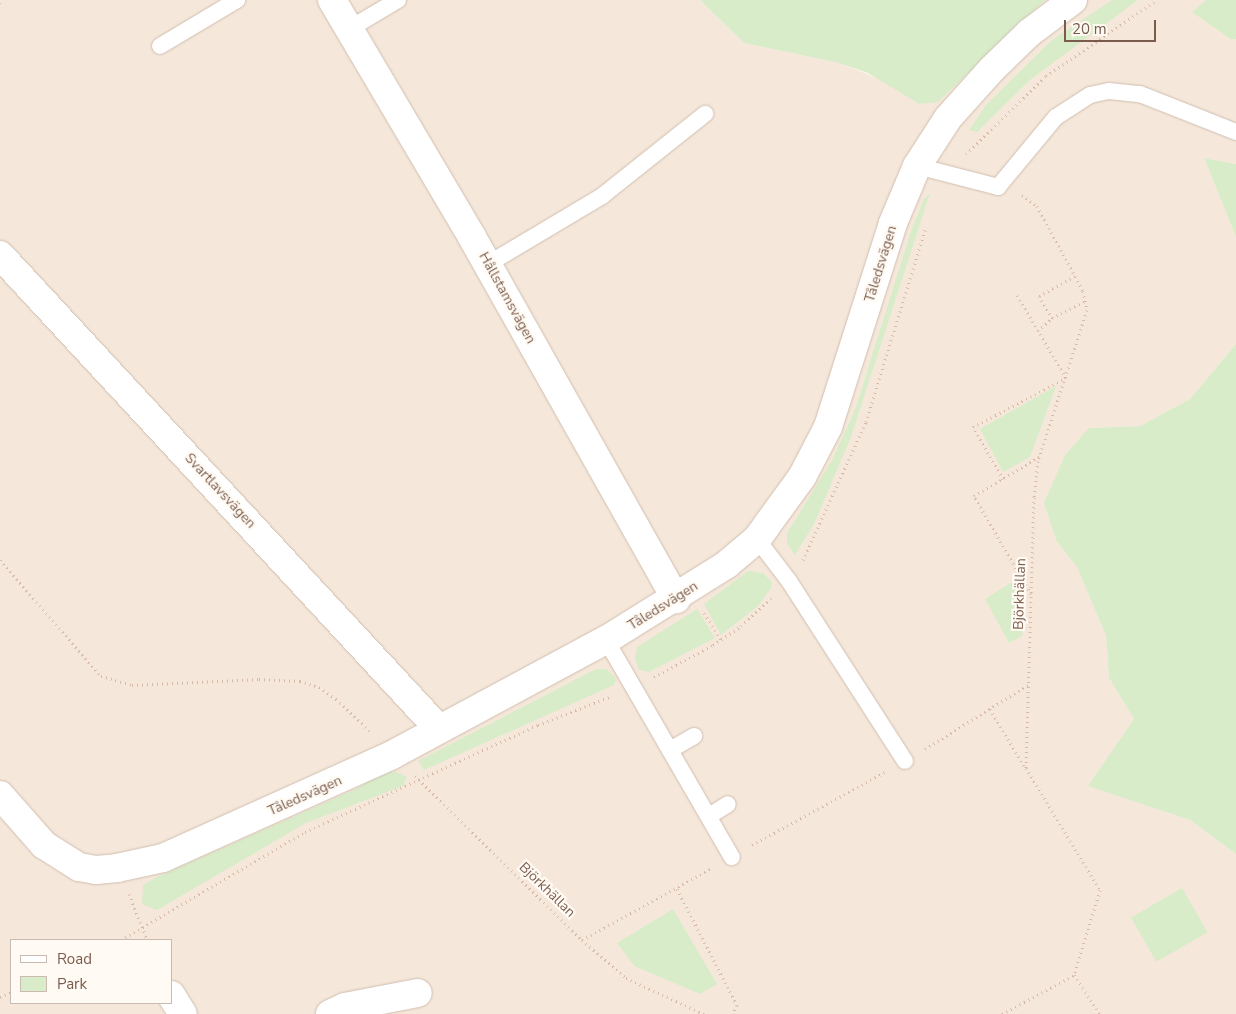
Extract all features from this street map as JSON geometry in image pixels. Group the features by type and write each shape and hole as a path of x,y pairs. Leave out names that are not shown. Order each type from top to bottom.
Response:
{"street":[{"name":"Hållstamsvägen","path":"332,0 488,264 676,599"},
{"name":"Tåledsvägen","path":"0,795 44,845 62,859 96,870 117,868 163,858 392,755 606,640 676,599 726,566 757,538 802,477 828,427 893,223 917,166 948,118 992,69 1029,33 1073,0"},
{"name":"Svartlavsvägen","path":"0,255 440,728"},
{"path":"330,1014 345,1007 418,993"},
{"path":"172,997 183,1014"}],"lane":[{"path":"160,46 237,0"},
{"path":"349,29 398,0"},
{"path":"917,166 947,176 998,187 1056,117 1090,95 1125,90 1140,94 1236,132"},
{"path":"488,264 602,196 705,114"},
{"path":"757,538 789,581 905,761"},
{"path":"606,640 732,856"},
{"path":"670,750 694,736"},
{"path":"709,816 728,804"}],"path":[{"path":"0,3 3,0"},
{"path":"947,176 972,146 1046,76 1154,1"},
{"name":"Björkhällan","path":"998,187 1020,193 1037,206 1075,276 1087,310 1040,456 1034,497 1026,768"},
{"path":"123,939 144,929 262,854 347,812 420,781 538,725 634,688 713,645 741,626 789,581 810,548 866,422 928,220"},
{"path":"1052,318 1039,296 1075,276"},
{"path":"1003,479 973,427 1066,378 1017,295"},
{"path":"1038,330 1052,318 1085,301"},
{"path":"1031,594 974,496 1040,456"},
{"name":"Björkhällan","path":"0,560 101,676 132,686 259,679 300,681 320,687 336,699 582,940 626,978 704,1014"},
{"path":"582,940 905,761 1029,685"},
{"path":"990,710 1100,890 1074,975 1002,1014"},
{"path":"117,868 147,939"},
{"path":"677,889 738,1005 733,1014"},
{"path":"1074,975 1100,1014"}],"shaded area":[{"path":"0,0 700,0 744,43 839,63 938,102 1045,0 1206,0 1193,12 1232,40 1236,39 1236,164 1204,158 1236,237 1236,344 1190,399 1140,426 1089,428 1057,542 1077,567 1106,636 1109,678 1134,719 1089,786 1190,820 1236,854 1236,1014 0,1014"}],"green space":[{"path":"700,0 1045,0 938,102 919,104 868,73 839,63 744,43"},
{"path":"1112,0 1138,0 1031,79 977,132 969,130 986,105 1052,40"},
{"path":"1206,0 1236,0 1236,39 1232,40 1192,12"},
{"path":"1204,158 1236,164 1236,237"},
{"path":"930,193 851,437 815,522 795,555 787,544 787,533 832,460 855,410 911,231 924,199"},
{"path":"1236,344 1236,854 1190,820 1088,786 1134,719 1109,678 1106,636 1077,567 1057,542 1044,503 1065,455 1089,428 1140,426 1190,399"},
{"path":"1056,386 1030,457 1003,472 980,429"},
{"path":"748,571 763,573 772,582 771,588 758,606 721,635 704,604"},
{"path":"1017,579 1026,594 1022,636 1009,643 985,599"},
{"path":"697,609 715,638 649,672 639,670 635,659 637,647"},
{"path":"596,669 606,669 611,673 616,679 614,685 424,770 418,761"},
{"path":"396,772 407,777 403,786 306,823 157,910 142,904 143,885 157,877 354,790 384,773"},
{"path":"1182,888 1208,932 1156,962 1131,918"},
{"path":"673,909 717,984 700,994 634,966 617,943"}]}
